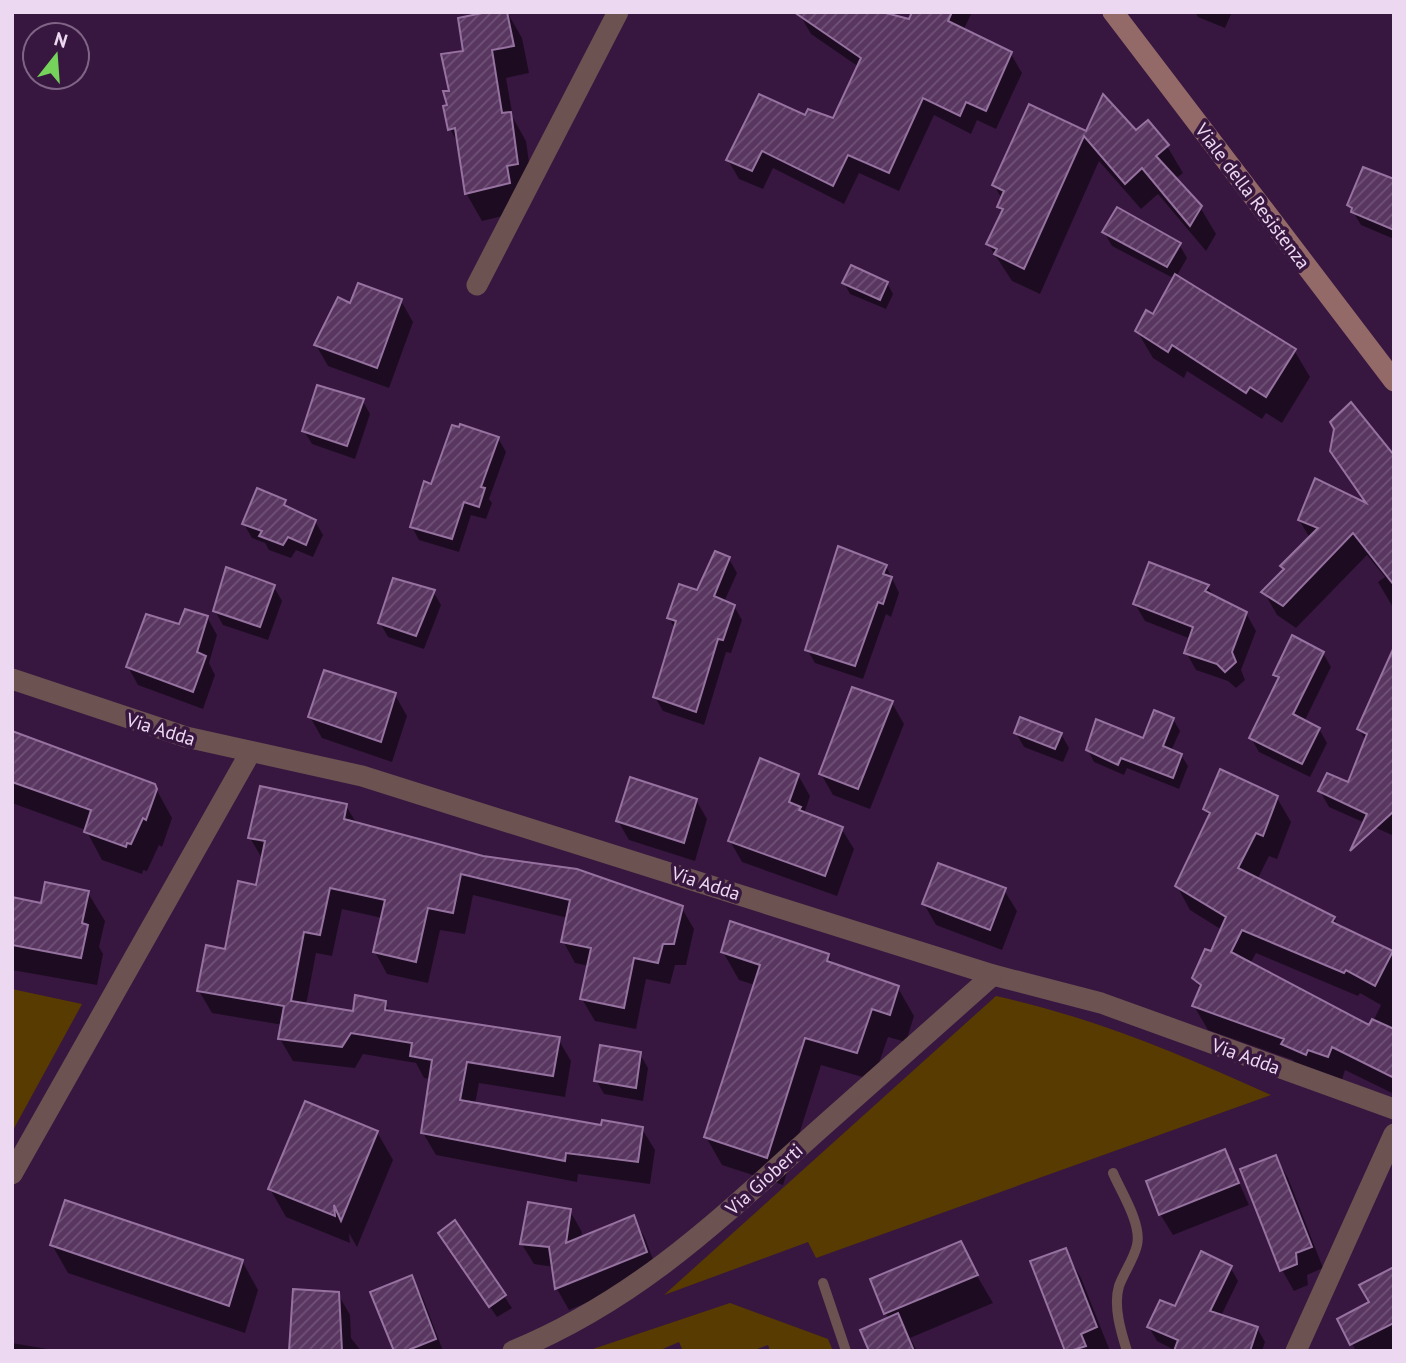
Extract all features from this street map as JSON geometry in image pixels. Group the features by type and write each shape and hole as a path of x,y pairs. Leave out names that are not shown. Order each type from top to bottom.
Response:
{"main road":[{"name":"Viale della Resistenza","path":"1113,12 1394,381"}],"street":[{"path":"477,285 618,12"},
{"name":"Via Adda","path":"12,679 186,737 362,776 993,975 1101,1003 1394,1109"},
{"path":"12,1174 250,753"},
{"name":"Via Gioberti","path":"513,1351 559,1332 614,1301 706,1233 993,975"},
{"path":"1296,1351 1394,1134"}],"lane":[{"path":"1113,1173 1137,1233 1137,1245 1119,1288 1120,1329 1127,1351"},
{"path":"823,1283 846,1351"}],"shaded area":[{"path":"12,989 82,1004 12,1132"},
{"path":"996,996 1103,1026 1170,1051 1271,1095 816,1258 808,1242 664,1295"},
{"path":"730,1303 828,1339 833,1351 770,1351 768,1345 752,1351 683,1351 679,1342 658,1351 587,1351"}],"building":[{"path":"487,12 507,12 514,46 492,50 502,113 511,112 518,164 507,166 510,183 465,194 455,128 448,130 443,106 447,105 443,91 449,91 441,54 463,51 458,18"},
{"path":"794,12 882,12 909,19 912,12 952,12 948,21 1012,52 986,111 966,102 960,116 923,98 889,173 848,155 833,186 762,151 752,171 726,160 759,94 805,115 808,109 833,118 861,58"},
{"path":"1103,94 1136,130 1148,120 1169,145 1156,156 1202,206 1190,226 1142,168 1125,184 1084,136 1024,269 994,254 997,249 986,244 1003,209 997,207 1004,191 992,185 1029,104 1086,131"},
{"path":"1363,167 1394,179 1394,230 1351,212 1352,208 1347,205"},
{"path":"1117,207 1181,243 1167,267 1102,232"},
{"path":"851,265 888,282 880,300 842,283"},
{"path":"1175,274 1296,349 1266,397 1250,387 1246,393 1172,345 1168,352 1135,331 1146,310 1153,314"},
{"path":"358,283 402,299 377,368 314,345 338,297 350,303"},
{"path":"317,385 364,399 347,446 302,431"},
{"path":"1351,402 1394,455 1394,585 1353,533 1283,606 1261,592 1284,569 1280,566 1318,528 1298,520 1315,478 1366,503 1330,451 1334,429 1330,422"},
{"path":"460,424 499,437 481,487 485,488 479,507 464,502 452,539 410,527 424,481 431,484 452,425 459,427"},
{"path":"257,488 286,500 284,505 316,520 306,545 288,537 283,545 259,536 262,531 242,524"},
{"path":"838,546 887,565 883,574 892,577 883,604 878,602 855,666 805,650"},
{"path":"715,551 730,557 714,596 735,605 723,640 718,639 696,712 653,697 676,621 667,618 679,584 697,590"},
{"path":"1149,562 1209,585 1205,591 1247,612 1232,652 1236,662 1225,672 1217,664 1184,653 1193,627 1133,604"},
{"path":"226,567 275,585 260,627 213,611"},
{"path":"393,578 435,590 416,636 378,623"},
{"path":"185,609 208,616 197,652 206,656 193,692 126,667 146,614 179,624"},
{"path":"1292,635 1324,652 1293,714 1320,728 1302,764 1249,738 1279,677 1273,675"},
{"path":"1394,647 1394,811 1350,851 1367,814 1318,791 1327,773 1348,782 1367,734 1357,729"},
{"path":"324,670 396,693 381,742 308,717"},
{"path":"852,687 893,701 858,789 819,774"},
{"path":"1154,710 1174,718 1163,746 1182,754 1173,778 1121,758 1118,765 1086,750 1096,719 1143,738"},
{"path":"1020,717 1062,733 1055,749 1014,733"},
{"path":"12,731 155,784 157,789 146,820 143,818 131,844 127,843 126,847 84,832 91,810 12,782"},
{"path":"760,758 799,774 789,802 801,807 799,810 843,827 825,876 728,841"},
{"path":"1220,769 1278,796 1263,836 1256,833 1238,868 1335,917 1332,922 1393,951 1375,986 1346,970 1344,973 1242,930 1231,952 1369,1025 1372,1019 1394,1029 1394,1078 1332,1047 1328,1057 1308,1050 1306,1055 1281,1044 1284,1039 1192,1006 1201,985 1192,978 1205,949 1211,951 1226,917 1175,886 1210,813 1203,809"},
{"path":"630,777 697,799 684,843 616,821"},
{"path":"260,786 347,804 344,819 483,856 577,869 683,906 674,944 663,944 658,963 634,958 624,1008 580,999 591,948 561,942 570,900 461,874 453,913 428,908 416,962 373,952 385,900 330,888 320,935 304,932 291,1001 353,1011 355,995 386,1001 385,1010 560,1037 553,1076 467,1062 460,1100 601,1125 602,1120 643,1127 638,1162 566,1153 565,1161 421,1133 432,1060 410,1056 412,1043 351,1033 342,1047 278,1039 284,1006 197,991 206,945 225,949 238,881 256,885 265,841 248,838"},
{"path":"938,863 1006,888 990,930 922,904"},
{"path":"45,882 89,891 82,923 88,925 81,958 12,945 12,897 41,903"},
{"path":"730,921 829,954 827,961 899,986 890,1015 872,1009 857,1053 805,1038 767,1158 704,1137 760,965 721,952"},
{"path":"600,1045 641,1052 636,1088 594,1081"},
{"path":"305,1101 378,1131 341,1221 334,1205 335,1216 268,1189"},
{"path":"1225,1149 1239,1183 1159,1215 1146,1181"},
{"path":"1276,1155 1312,1247 1296,1253 1297,1264 1280,1271 1240,1169"},
{"path":"65,1200 243,1260 229,1306 50,1245"},
{"path":"528,1202 571,1209 566,1243 634,1215 647,1252 555,1289 549,1247 520,1244"},
{"path":"455,1220 506,1295 489,1307 438,1233"},
{"path":"961,1241 978,1275 884,1314 870,1279"},
{"path":"1066,1248 1097,1327 1081,1334 1086,1346 1070,1351 1065,1351 1030,1261"},
{"path":"1201,1251 1232,1266 1210,1311 1258,1327 1250,1351 1174,1351 1178,1340 1147,1327 1160,1300 1175,1306"},
{"path":"1394,1267 1394,1323 1350,1345 1337,1319 1369,1302 1359,1285"},
{"path":"412,1275 436,1339 406,1351 394,1351 370,1292"},
{"path":"293,1289 339,1292 342,1351 289,1351"},
{"path":"898,1313 914,1351 869,1351 860,1330"}]}
